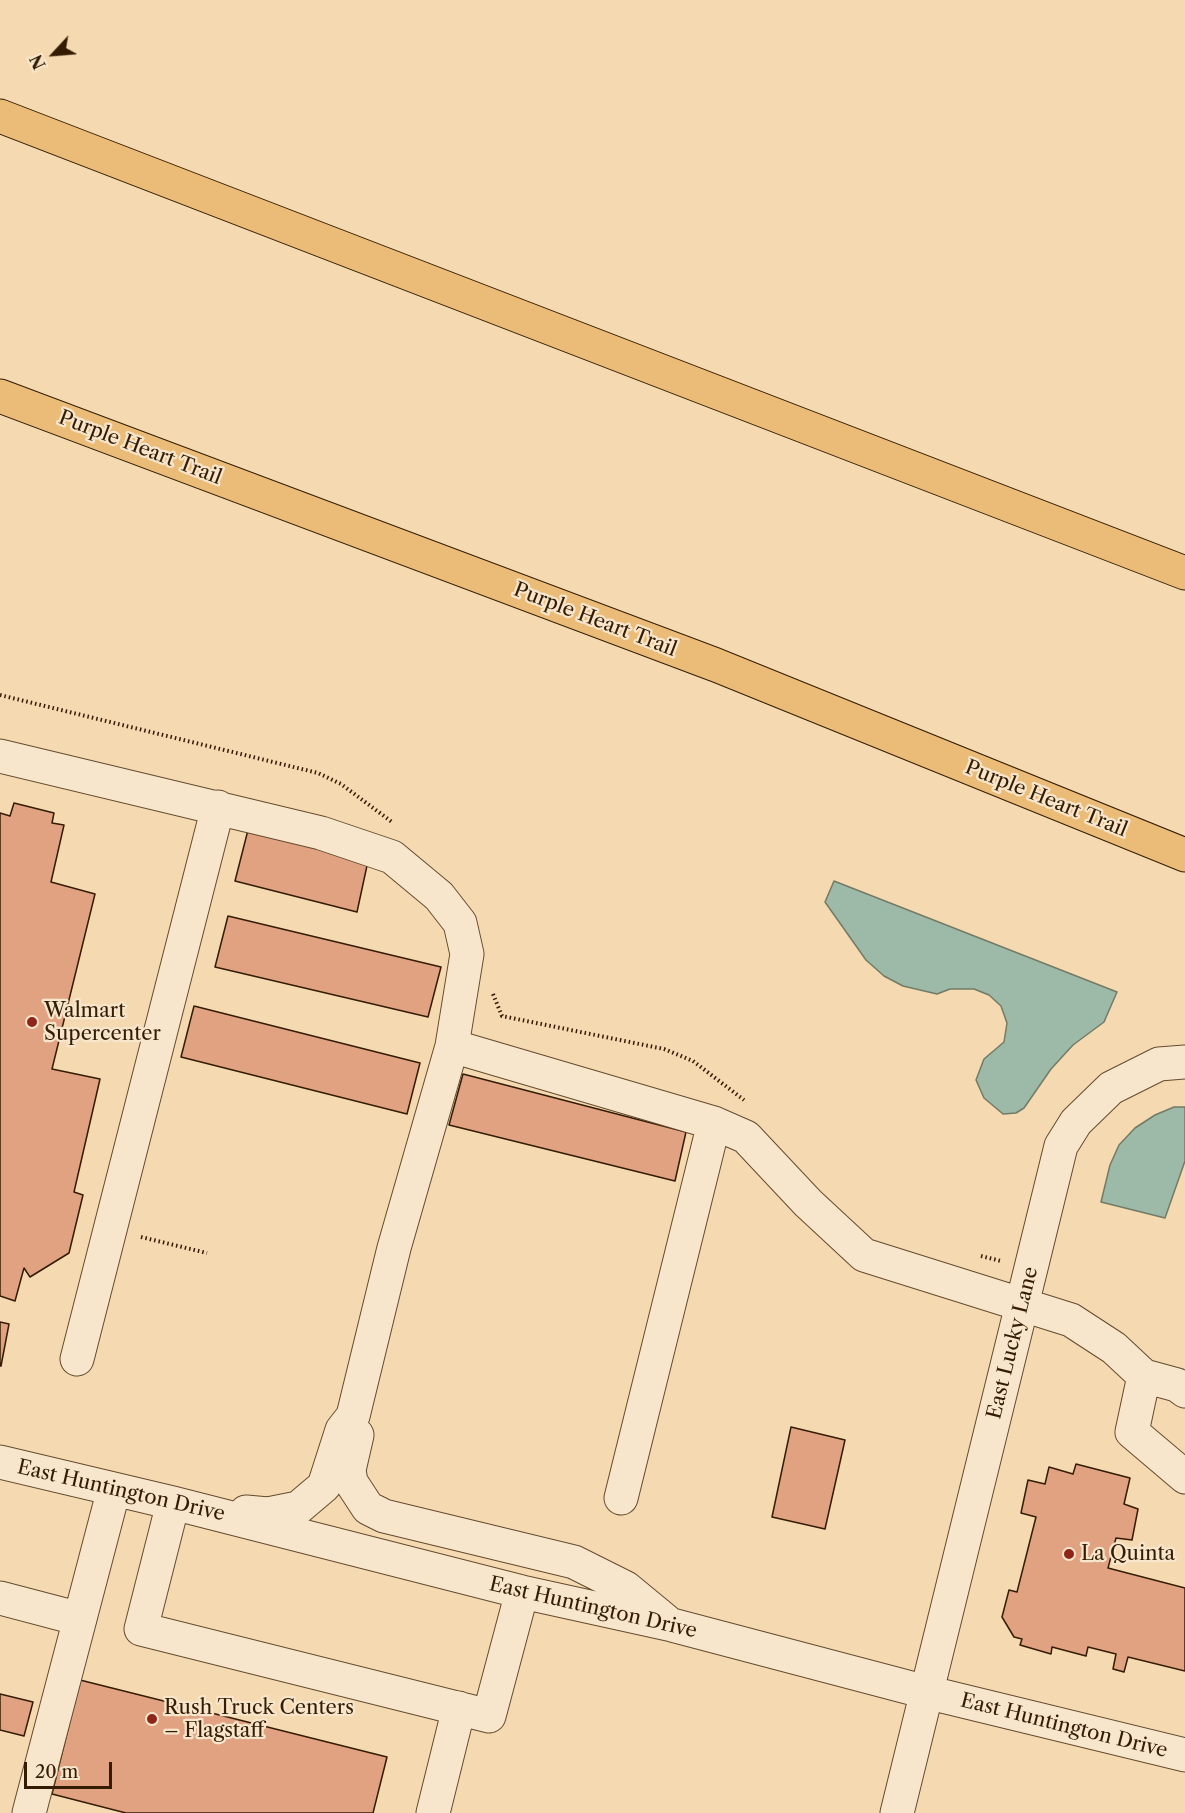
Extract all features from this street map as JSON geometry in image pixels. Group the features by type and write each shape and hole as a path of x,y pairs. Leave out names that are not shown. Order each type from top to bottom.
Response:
{"highway":[{"path":"0,116 1185,573"},
{"name":"Purple Heart Trail","path":"0,396 716,666 1185,855"}],"street":[{"path":"0,756 321,832 392,857 439,896 460,923 467,954 452,1046 394,1248 353,1416 342,1430 324,1486 298,1508 268,1514 173,1503 141,1629 489,1716 522,1592"},
{"path":"77,1359 218,807"},
{"path":"452,1046 714,1123 746,1137 808,1203 864,1255 1023,1303 1071,1320 1114,1348 1144,1376 1177,1384 1185,1391"},
{"name":"East Lucky Lane","path":"897,1813 1061,1146 1076,1122 1111,1088 1159,1064 1185,1062"},
{"path":"621,1498 714,1123"},
{"path":"1144,1376 1132,1432 1185,1477"},
{"path":"353,1416 357,1433 350,1476 368,1508 384,1516 574,1562 626,1588 672,1625"},
{"name":"East Huntington Drive","path":"0,1462 173,1503 522,1592 672,1625 926,1692 1185,1755"},
{"path":"29,1813 114,1489"},
{"path":"0,1598 80,1619"},
{"path":"433,1813 459,1708"}],"path":[{"path":"0,695 318,773 341,784 401,829"},
{"path":"492,986 502,1016 664,1049 693,1061 753,1107"},
{"path":"129,1234 207,1253"},
{"path":"971,1254 1001,1261"}],"shaded area":[{"path":"834,881 1117,992 1104,1022 1073,1045 1051,1069 1024,1108 1016,1113 1003,1114 984,1098 976,1080 984,1059 1004,1042 1007,1023 1001,1006 989,995 974,989 950,989 937,994 903,986 884,976 866,960 825,902"},
{"path":"1174,1107 1185,1107 1185,1161 1165,1218 1101,1202 1110,1165 1119,1145 1135,1128 1155,1115"}],"building":[{"name":"Walmart Supercenter","path":"14,803 54,813 52,823 64,825 51,882 95,894 52,1069 100,1079 74,1192 83,1195 69,1253 30,1277 24,1268 15,1301 0,1296 0,813 10,816"},
{"path":"248,830 368,861 357,912 235,881"},
{"path":"228,916 441,967 428,1017 215,967"},
{"path":"194,1006 420,1063 407,1114 181,1057"},
{"path":"463,1074 686,1132 675,1181 449,1125"},
{"path":"0,1322 9,1324 1,1366 0,1366"},
{"path":"791,1427 845,1440 825,1529 772,1517"},
{"name":"La Quinta","path":"1076,1464 1130,1478 1124,1504 1138,1509 1132,1540 1116,1538 1108,1568 1185,1588 1185,1671 1128,1657 1124,1672 1113,1669 1116,1654 1088,1647 1086,1656 1052,1647 1051,1654 1020,1645 1022,1639 1014,1637 1002,1617 1009,1590 1017,1592 1036,1517 1021,1513 1028,1480 1045,1484 1049,1467 1073,1474"},
{"name":"Rush Truck Centers – Flagstaff","path":"80,1680 387,1757 373,1813 126,1813 52,1794"},
{"path":"0,1694 33,1702 24,1736 0,1730"}],"place":[{"name":"Walmart Supercenter","path":"32,1022"},
{"name":"La Quinta","path":"1069,1554"},
{"name":"Rush Truck Centers – Flagstaff","path":"152,1719"}]}
